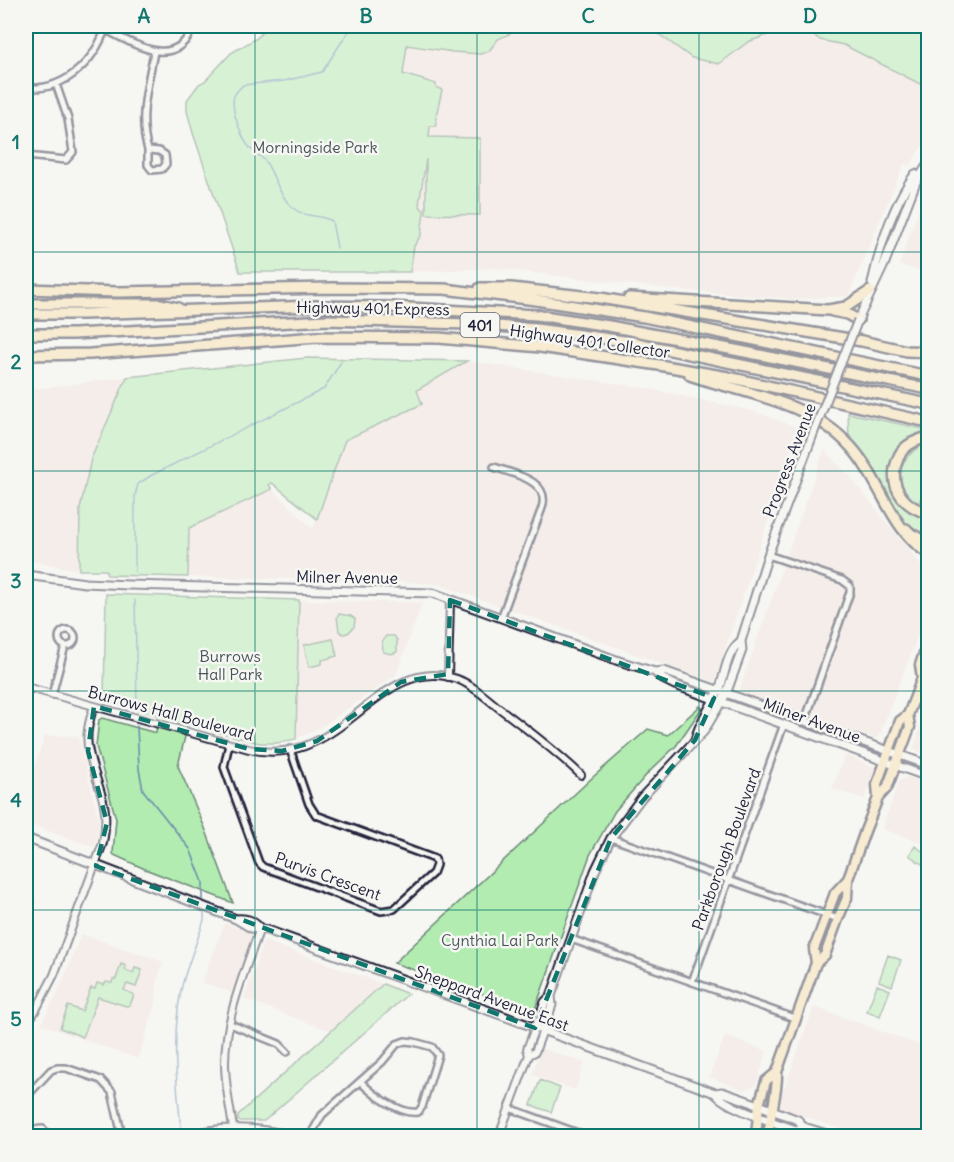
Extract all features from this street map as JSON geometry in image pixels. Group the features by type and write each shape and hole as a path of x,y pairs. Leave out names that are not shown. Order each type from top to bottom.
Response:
{"highway":[{"name":"Highway 401 Collector","path":"26,289 117,292 332,288 444,289 536,300 644,317 928,376"},
{"path":"444,289 511,288 600,298 861,341 907,351 928,352"},
{"path":"828,310 846,306 870,291"},
{"path":"600,298 620,297 828,310 847,314 858,320"},
{"path":"26,304 160,304 195,311"},
{"name":"Highway 401 Express","path":"26,314 315,306 391,307 537,315 609,326 928,389"},
{"name":"Highway 401 Express","path":"26,334 74,334 327,320 502,327 632,342 928,404"},
{"name":"Highway 401 Collector","path":"26,355 90,354 317,337 439,338 540,347 659,365 728,377 928,422"},
{"path":"659,365 778,401 806,412 832,428 852,447 911,541 928,553"},
{"path":"928,436 902,451 897,459 895,472 896,485 901,497 913,507 928,513"},
{"path":"894,516 911,534 928,542"}],"main road":[{"name":"Progress Avenue","path":"539,1029 552,1005 551,996 595,871 611,838 642,797 704,731 724,698 742,650 741,641 768,555 815,429 870,291 884,265 913,180 928,158"},
{"name":"Progress Avenue","path":"870,291 876,263 904,191 928,164"},
{"path":"890,223 896,230"},
{"name":"Milner Avenue","path":"26,575 85,583 129,585 433,593 655,672 663,680 675,685 716,695 784,724 928,777"},
{"path":"878,798 877,784 900,721 908,715 925,675 920,665 928,640"},
{"name":"Progress Avenue","path":"695,740 698,728 716,695 734,646 741,641"},
{"name":"Milner Avenue","path":"724,698 805,721 928,765"},
{"path":"816,963 825,955 847,898 848,879 878,798 887,788 910,726 908,715"},
{"name":"Sheppard Avenue East","path":"26,838 192,903 236,919 245,918 254,921 260,928 715,1093 722,1092 771,1109 798,1120 804,1127 833,1137"},
{"path":"768,1137 771,1109 778,1084 777,1072 816,963 814,949 835,893 848,879"},
{"path":"756,1137 759,1105 766,1081 777,1072"},
{"name":"Sheppard Avenue East","path":"715,1093 720,1100 758,1116 796,1130 804,1127"}],"street":[{"path":"98,26 106,27 154,52 170,51 178,46 188,37 193,26"},
{"path":"26,88 56,84 72,75 86,62 98,45 106,27"},
{"path":"148,150 159,151 165,155 166,164 162,169 155,171 149,168 148,150 143,131 144,108 154,52"},
{"path":"26,156 66,160 73,152 68,120 56,84"},
{"path":"494,467 533,482 542,490 544,501 501,618"},
{"path":"768,555 842,580 850,586 850,592 805,721"},
{"path":"448,677 450,600"},
{"path":"52,695 65,646"},
{"name":"Burrows Hall Boulevard","path":"26,687 258,751 290,749 310,744 327,735 401,682 422,676 448,677 463,681 476,689 581,775"},
{"path":"26,1026 54,975 96,866 107,823 106,805 88,751 87,731 94,706"},
{"name":"Parkborough Boulevard","path":"693,982 784,724"},
{"name":"Purvis Crescent","path":"229,744 224,767 262,867 381,911 394,909 433,873 436,865 435,859 316,815 309,804 290,749"},
{"path":"611,838 838,920"},
{"path":"26,894 30,902 26,911"},
{"path":"233,1128 225,1065 225,1044 243,976 260,928"},
{"path":"571,939 797,1019"},
{"path":"927,1027 928,1005"},
{"path":"230,1024 279,1044 287,1052"},
{"path":"499,1137 529,1055 535,1052 539,1029"},
{"path":"310,1137 322,1115 361,1082 397,1044 405,1041 432,1047 438,1056 422,1107 418,1112 409,1112 380,1099 361,1082"},
{"path":"26,1097 51,1070 57,1068 66,1068 101,1080 112,1092 122,1137"},
{"path":"509,1108 586,1137"},
{"path":"26,1124 31,1134 37,1129 43,1129 49,1137"},
{"path":"184,1137 233,1128 272,1131 294,1137"}],"highlighted area":[{"path":"450,600 714,698 695,740 611,838 535,1028 96,866 107,823 88,751 94,706 249,749 282,751 317,741 401,682 448,674"}],"shaded area":[{"path":"527,26 647,26 673,35 762,26 805,26 853,44 928,87 928,141 919,150 910,166 904,164 848,296 793,299 678,290 493,268 410,272 436,84 399,75 411,28 491,43"},
{"path":"928,184 928,273 899,265"},
{"path":"467,361 645,388 752,411 799,428 714,682 438,584 371,580 188,577 188,526 272,489 313,529 345,440 421,404 417,390"},
{"path":"127,377 91,459 80,509 79,570 26,560 26,389"},
{"path":"824,450 851,478 928,574 928,593 919,632 878,739 738,694"},
{"path":"299,600 422,603 396,675 321,727 296,739"},
{"path":"928,705 928,755 913,749"},
{"path":"45,736 78,736 99,820 94,847 26,823 26,782 34,768"},
{"path":"845,755 876,768 864,799 832,789"},
{"path":"908,777 928,783 928,845 882,829 899,781"},
{"path":"225,923 252,934 231,992 202,982"},
{"path":"81,934 163,962 157,982 156,1003 138,1059 41,1024 58,993"},
{"path":"264,941 383,984 331,1031 244,999"},
{"path":"814,1007 928,1048 928,1136 861,1136 781,1108 781,1097"},
{"path":"725,1036 767,1051 756,1085 744,1090 709,1077"},
{"path":"541,1048 584,1063 575,1090 532,1075"}],"green space":[{"name":"Morningside Park","path":"267,26 527,26 498,39 489,51 481,54 407,45 403,74 436,84 436,87 442,90 436,126 430,126 429,137 480,138 480,215 426,214 426,159 419,205 424,211 421,235 414,246 410,272 240,272 193,133 187,111 187,100 199,84 205,81 231,53 257,38"},
{"path":"647,26 792,26 748,42 719,64 692,58 653,28"},
{"path":"792,26 928,26 928,88 844,45 820,40 804,27"},
{"path":"307,358 467,361 417,390 422,404 345,440 317,519 272,483 269,485 272,489 189,528 188,577 107,575 106,570 79,570 80,509 91,459 127,377"},
{"path":"848,413 928,430 928,435 904,447 892,485 893,492 904,508 928,519 928,538 911,532 898,516 865,460 849,438"},
{"path":"928,443 928,480 917,507 904,495 900,485 900,469 908,456"},
{"name":"Burrows Hall Park","path":"106,594 299,600 296,739 277,743 259,743 188,724 178,766 205,828 233,903 145,869 113,853 116,819 96,746 99,720 102,718 156,733 157,715 104,698"},
{"path":"339,614 355,619 354,627 348,633 343,634 339,631 337,617"},
{"path":"386,636 394,636 397,640 397,652 391,654 383,652 382,642"},
{"path":"333,639 337,656 322,660 322,664 309,667 304,645"},
{"name":"Cynthia Lai Park","path":"700,706 702,708 676,746 649,772 615,811 590,855 534,1012 394,963 593,777 648,729 668,735"},
{"path":"915,846 928,855 928,868 909,855"},
{"path":"888,955 901,960 892,986 879,981"},
{"path":"121,964 126,966 125,970 133,973 135,968 142,970 136,987 127,984 124,990 134,995 130,1005 126,1006 98,997 83,1037 60,1028 68,1006 82,1011 91,988 95,989 97,983 104,985 106,982 112,983 113,979 116,979"},
{"path":"383,984 408,994 264,1121 238,1121 238,1115"},
{"path":"877,985 890,990 880,1016 867,1011"},
{"path":"540,1080 560,1088 551,1112 531,1105"}],"waterway":[{"path":"337,248 332,221 298,211 285,199 266,162 250,148 244,138 237,124 233,102 234,96 243,85 284,81 322,72 352,26"},
{"path":"878,26 886,30 907,26"},
{"path":"135,572 135,496 138,484 324,389 341,362"},
{"path":"135,600 137,705"},
{"path":"137,726 139,769 143,790 190,849 203,882 203,903"},
{"path":"181,1128 176,1024 181,990 204,920 204,908"}]}
